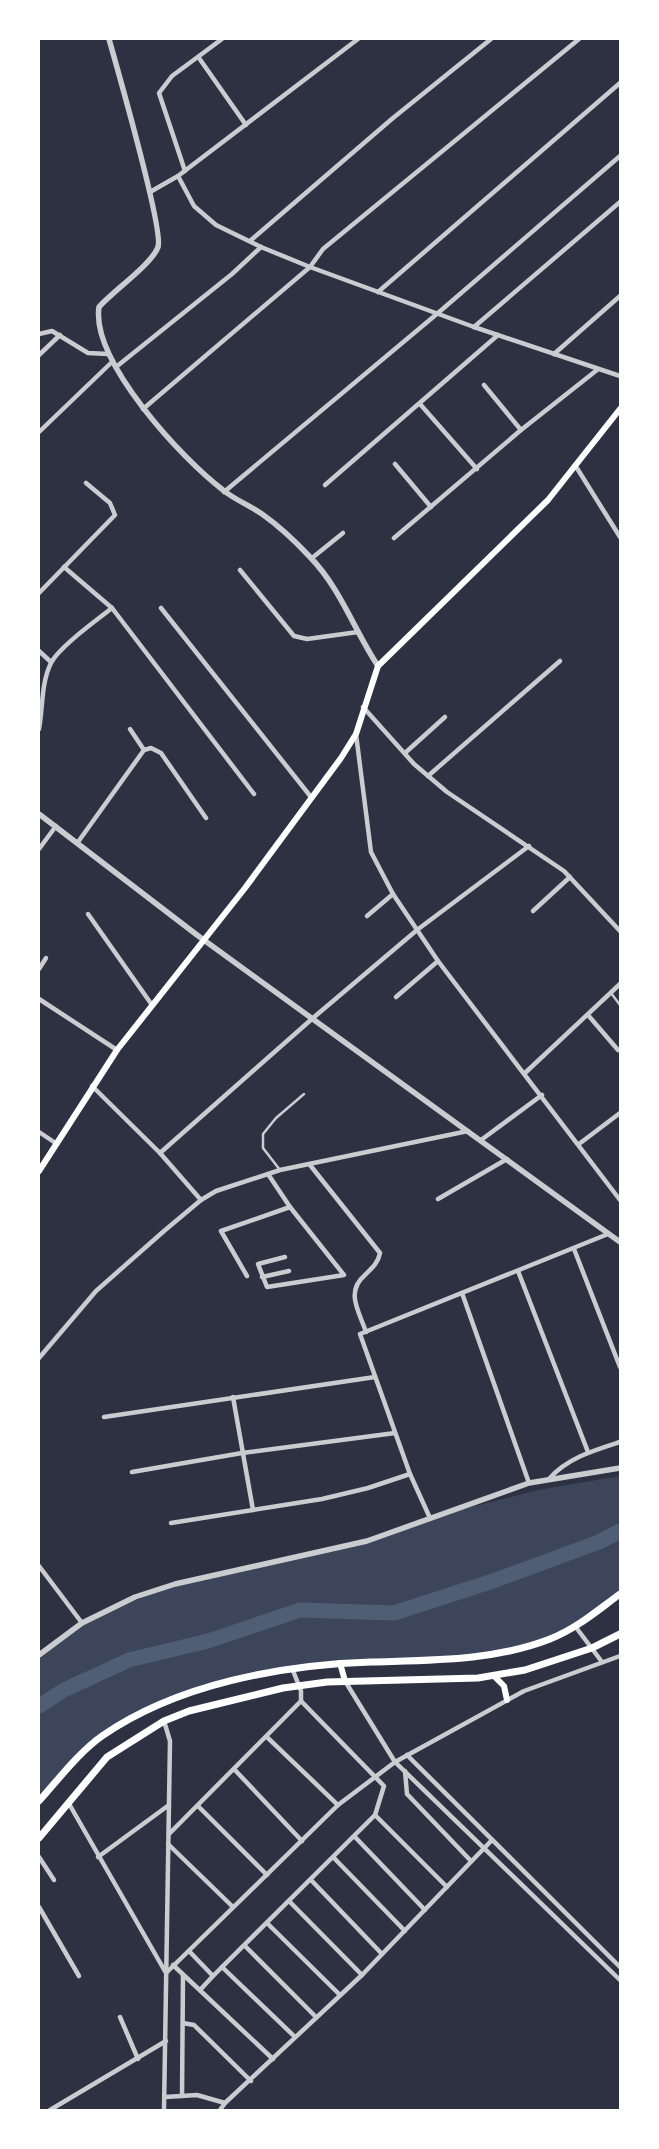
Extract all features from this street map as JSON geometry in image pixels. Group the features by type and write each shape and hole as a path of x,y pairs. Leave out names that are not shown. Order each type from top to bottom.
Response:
{"main road":[{"path":"39,1171 92,1086 117,1050 245,888 341,758 356,734 363,706 378,666 548,500 620,409"},
{"path":"39,1801 100,1737 135,1716 187,1693 292,1668 340,1663 460,1659 510,1651 550,1639 575,1626 620,1594"},
{"path":"39,1838 107,1757 164,1721 189,1711 299,1686 345,1681 494,1676 525,1670 592,1648 620,1634"},
{"path":"340,1663 345,1681"},
{"path":"494,1676 504,1686 507,1700"}],"street":[{"path":"109,39 150,192 160,240 158,249 99,307 99,327 108,354 143,409 201,472 224,492 262,514 312,558 335,588 378,666"},
{"path":"185,171 159,93 172,76 199,58 222,39"},
{"path":"150,192 185,171 358,39"},
{"path":"250,241 393,118 491,39"},
{"path":"143,409 310,267 323,249 579,39"},
{"path":"199,58 246,125"},
{"path":"378,292 620,83"},
{"path":"224,492 438,313 620,156"},
{"path":"178,176 194,206 216,225 262,247 310,267 474,327 597,370 620,376"},
{"path":"474,327 620,202"},
{"path":"116,367 232,274 262,247"},
{"path":"554,354 620,296"},
{"path":"39,334 52,331 60,334 88,353 108,354"},
{"path":"39,355 60,334"},
{"path":"325,485 498,335"},
{"path":"39,432 112,361"},
{"path":"394,538 477,470 521,430 597,370"},
{"path":"484,385 521,430"},
{"path":"420,404 477,470"},
{"path":"395,464 431,507"},
{"path":"575,466 620,537"},
{"path":"39,593 115,515 110,503 86,483"},
{"path":"312,558 344,533"},
{"path":"64,567 112,608 254,794"},
{"path":"240,570 294,636 307,639 358,632"},
{"path":"39,729 45,682 51,662 74,639 112,608"},
{"path":"161,608 311,797"},
{"path":"39,651 51,662"},
{"path":"428,776 560,661"},
{"path":"363,706 405,754 428,776 447,792 529,846 570,877 620,931"},
{"path":"405,754 445,717"},
{"path":"130,729 144,750"},
{"path":"356,734 371,852 393,894 438,961 542,1095 620,1200"},
{"path":"78,842 144,750 151,748 161,753 206,818"},
{"path":"39,814 204,939 620,1242"},
{"path":"39,849 56,826"},
{"path":"160,1153 313,1018 417,930 529,846"},
{"path":"533,911 570,877"},
{"path":"367,916 393,894"},
{"path":"88,914 152,1005"},
{"path":"39,970 46,958"},
{"path":"396,997 438,961"},
{"path":"525,1073 620,984"},
{"path":"39,999 117,1050"},
{"path":"588,1015 618,1050"},
{"path":"92,1086 160,1153 201,1200"},
{"path":"481,1140 542,1095"},
{"path":"579,1144 620,1113"},
{"path":"39,1358 96,1291 201,1200 216,1191 280,1170 468,1131"},
{"path":"39,1132 57,1144"},
{"path":"438,1199 507,1159"},
{"path":"310,1165 380,1253 377,1263 359,1280 354,1289 354,1296 366,1332"},
{"path":"268,1174 290,1207 344,1275 267,1287 258,1264 285,1257"},
{"path":"247,1276 221,1231 290,1207"},
{"path":"430,1518 410,1474 360,1334 608,1234"},
{"path":"574,1249 620,1367"},
{"path":"518,1270 588,1452"},
{"path":"262,1277 288,1271"},
{"path":"462,1293 529,1483"},
{"path":"104,1417 375,1377"},
{"path":"233,1397 253,1510"},
{"path":"132,1472 242,1453 395,1433"},
{"path":"548,1480 560,1468 588,1452 620,1442"},
{"path":"39,1655 82,1622 135,1597 175,1584 366,1541 529,1483 620,1468"},
{"path":"171,1523 359,1490 410,1474"},
{"path":"39,1566 82,1622"},
{"path":"575,1626 602,1662"},
{"path":"166,1973 338,1805 395,1762 524,1691 620,1656"},
{"path":"200,1990 376,1815 384,1786 301,1701 299,1686 292,1668"},
{"path":"345,1681 395,1762 485,1847 620,1980"},
{"path":"169,1834 301,1701"},
{"path":"164,1721 170,1742 164,2110"},
{"path":"267,1737 338,1805"},
{"path":"407,1755 620,1967"},
{"path":"234,1768 302,1841"},
{"path":"404,1770 407,1794 471,1861"},
{"path":"68,1802 166,1973"},
{"path":"98,1857 169,1805"},
{"path":"198,1806 267,1874"},
{"path":"376,1815 447,1887"},
{"path":"355,1837 425,1910"},
{"path":"220,2110 315,2016 362,1975 492,1840"},
{"path":"168,1844 233,1907"},
{"path":"39,1857 54,1880"},
{"path":"334,1858 405,1931"},
{"path":"311,1880 382,1954"},
{"path":"290,1901 362,1975"},
{"path":"39,1907 79,1976"},
{"path":"268,1924 340,1995"},
{"path":"245,1946 315,2016"},
{"path":"189,1950 213,1976"},
{"path":"173,1965 273,2059"},
{"path":"222,1967 295,2037"},
{"path":"182,2096 183,1975"},
{"path":"120,2017 138,2058"},
{"path":"183,2024 194,2025 251,2081"},
{"path":"50,2110 166,2041"},
{"path":"165,2097 197,2095 225,2103"}],"lane":[{"path":"611,993 620,1005"},
{"path":"280,1170 263,1148 262,1134 276,1118 304,1094"}],"shaded area":[{"path":"620,1476 620,1593 550,1639 460,1659 292,1668 187,1693 100,1737 39,1805 39,1655 82,1623 175,1584 319,1553 432,1517 538,1490"}],"waterway":[{"path":"39,1706 64,1690 129,1660 208,1641 300,1610 394,1613 493,1581 599,1542 620,1531"}]}
